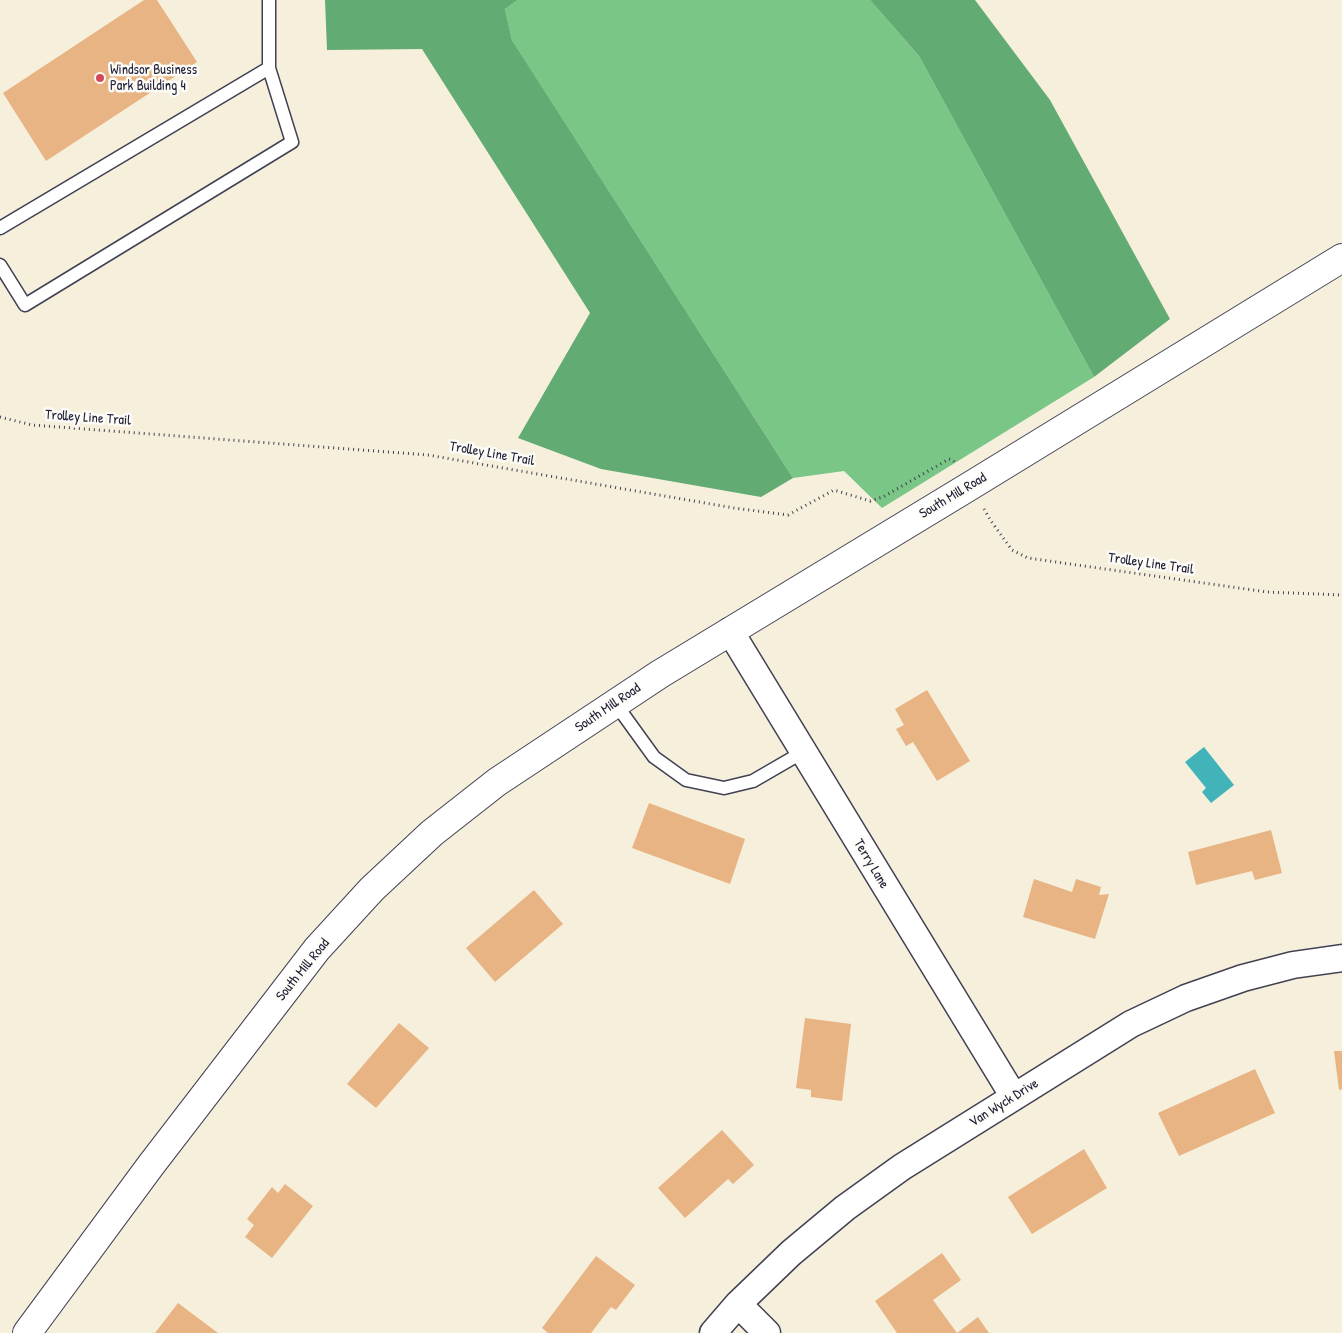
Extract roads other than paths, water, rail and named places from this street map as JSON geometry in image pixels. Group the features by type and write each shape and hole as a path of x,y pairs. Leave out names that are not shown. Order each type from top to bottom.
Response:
{"main road":[{"name":"South Mill Road","path":"27,1333 151,1165 317,949 372,889 432,833 497,782 660,674 1342,258"}],"street":[{"name":"Terry Lane","path":"730,631 1014,1097"},
{"name":"Van Wyck Drive","path":"713,1333 738,1304 792,1253 845,1208 902,1167 1131,1024 1186,998 1252,976 1293,965 1342,958"},
{"path":"738,1304 767,1333"}],"lane":[{"path":"0,265 25,305 292,142 269,68 269,0"},
{"path":"0,228 269,68"},
{"path":"616,703 654,757 686,780 724,788 753,781 803,752"}],"water":[{"path":"1204,747 1234,785 1211,803 1202,792 1206,788 1185,762"}],"place":[{"name":"Windsor Business Park Building 4","path":"100,78"}]}
